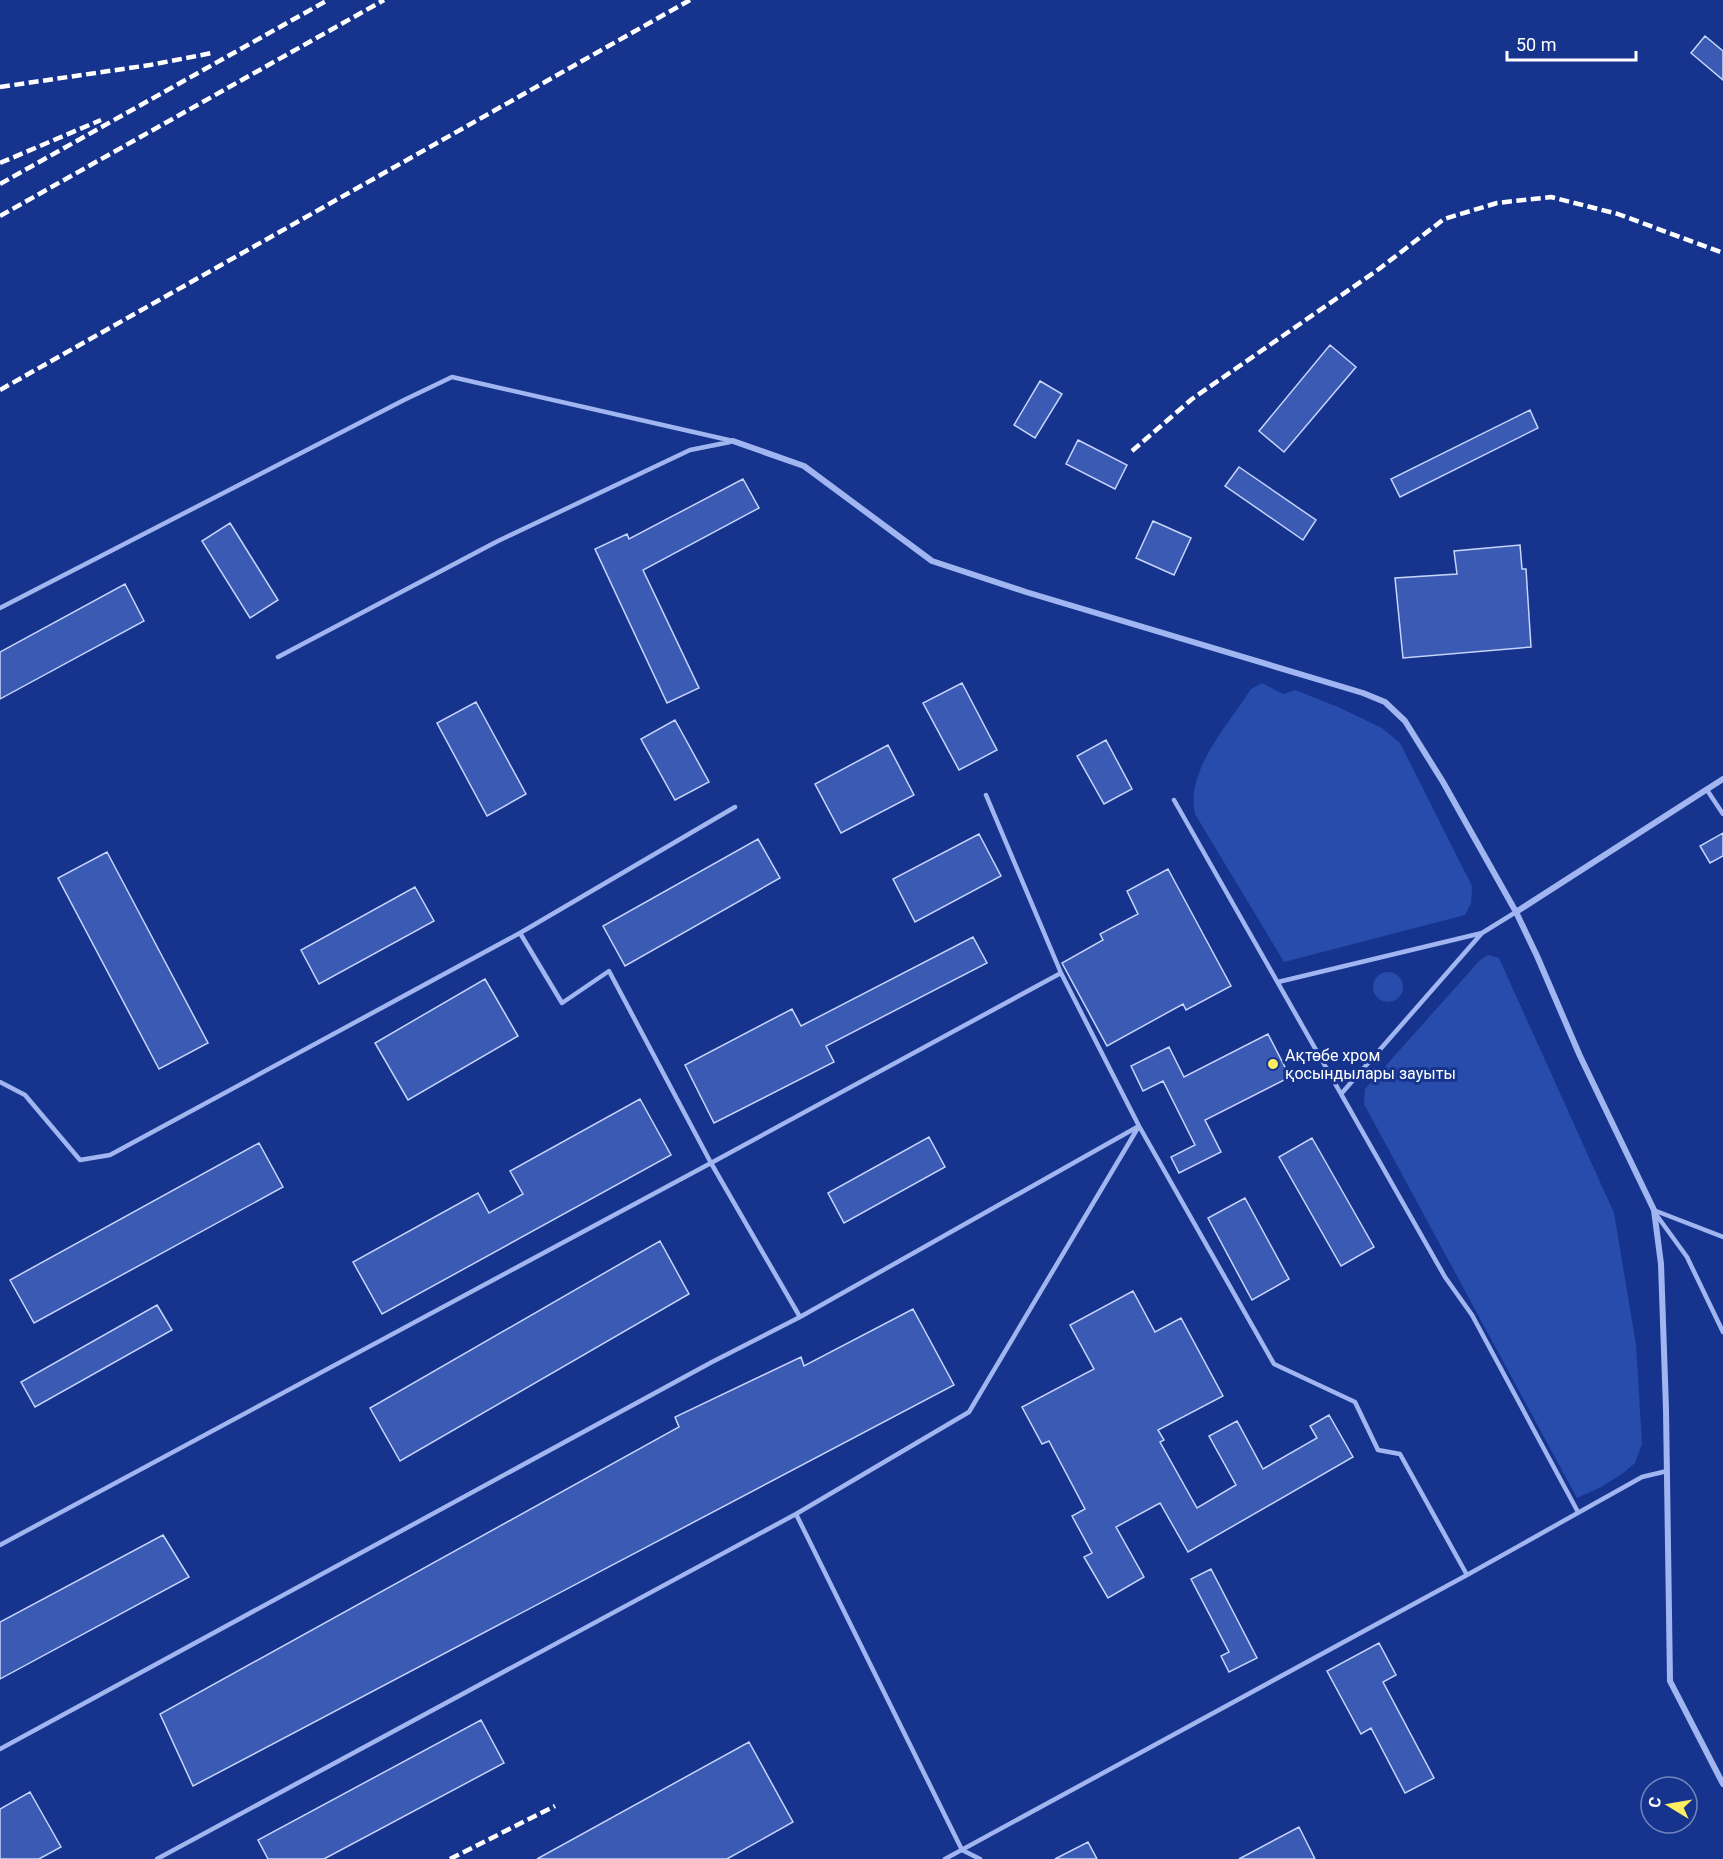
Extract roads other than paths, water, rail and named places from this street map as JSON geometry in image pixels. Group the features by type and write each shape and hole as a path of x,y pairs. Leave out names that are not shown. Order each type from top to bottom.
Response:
{"street":[{"path":"733,441 804,466 932,561 1026,592 1363,693 1385,702 1405,721 1443,782 1516,912 1580,1056 1653,1210 1661,1264 1670,1681 1723,1784"},
{"path":"1516,912 1723,779"}],"lane":[{"path":"0,608 452,377 733,441"},
{"path":"278,657 496,542 679,455 690,450 733,441"},
{"path":"1707,790 1723,814"},
{"path":"986,795 1061,973 1139,1126 1274,1364 1355,1402 1378,1450 1400,1454 1467,1575"},
{"path":"1174,800 1444,1277 1472,1315 1578,1512"},
{"path":"0,1082 25,1095 80,1160 110,1155 520,933 735,807"},
{"path":"1341,1094 1482,933 1516,912"},
{"path":"520,933 562,1003 609,970 711,1163 800,1317"},
{"path":"1278,982 1482,933"},
{"path":"0,1545 1061,973"},
{"path":"0,1749 691,1373 800,1317 1139,1126"},
{"path":"157,1859 796,1514 969,1412 1139,1126"},
{"path":"1653,1210 1723,1237"},
{"path":"1653,1210 1687,1257 1723,1332"},
{"path":"945,1859 1467,1575 1642,1477 1667,1471"},
{"path":"796,1514 962,1850 980,1859"}],"railway":[{"path":"0,184 328,0"},
{"path":"0,216 384,0"},
{"path":"0,390 690,0"},
{"path":"0,87 150,65 212,53"},
{"path":"0,163 101,120"},
{"path":"1132,451 1192,399 1379,269 1444,219 1497,203 1551,197 1618,214 1723,253"},
{"path":"450,1859 555,1806"}],"place":[{"name":"Ақтөбе хром қосындылары зауыты","path":"1273,1064"}]}
